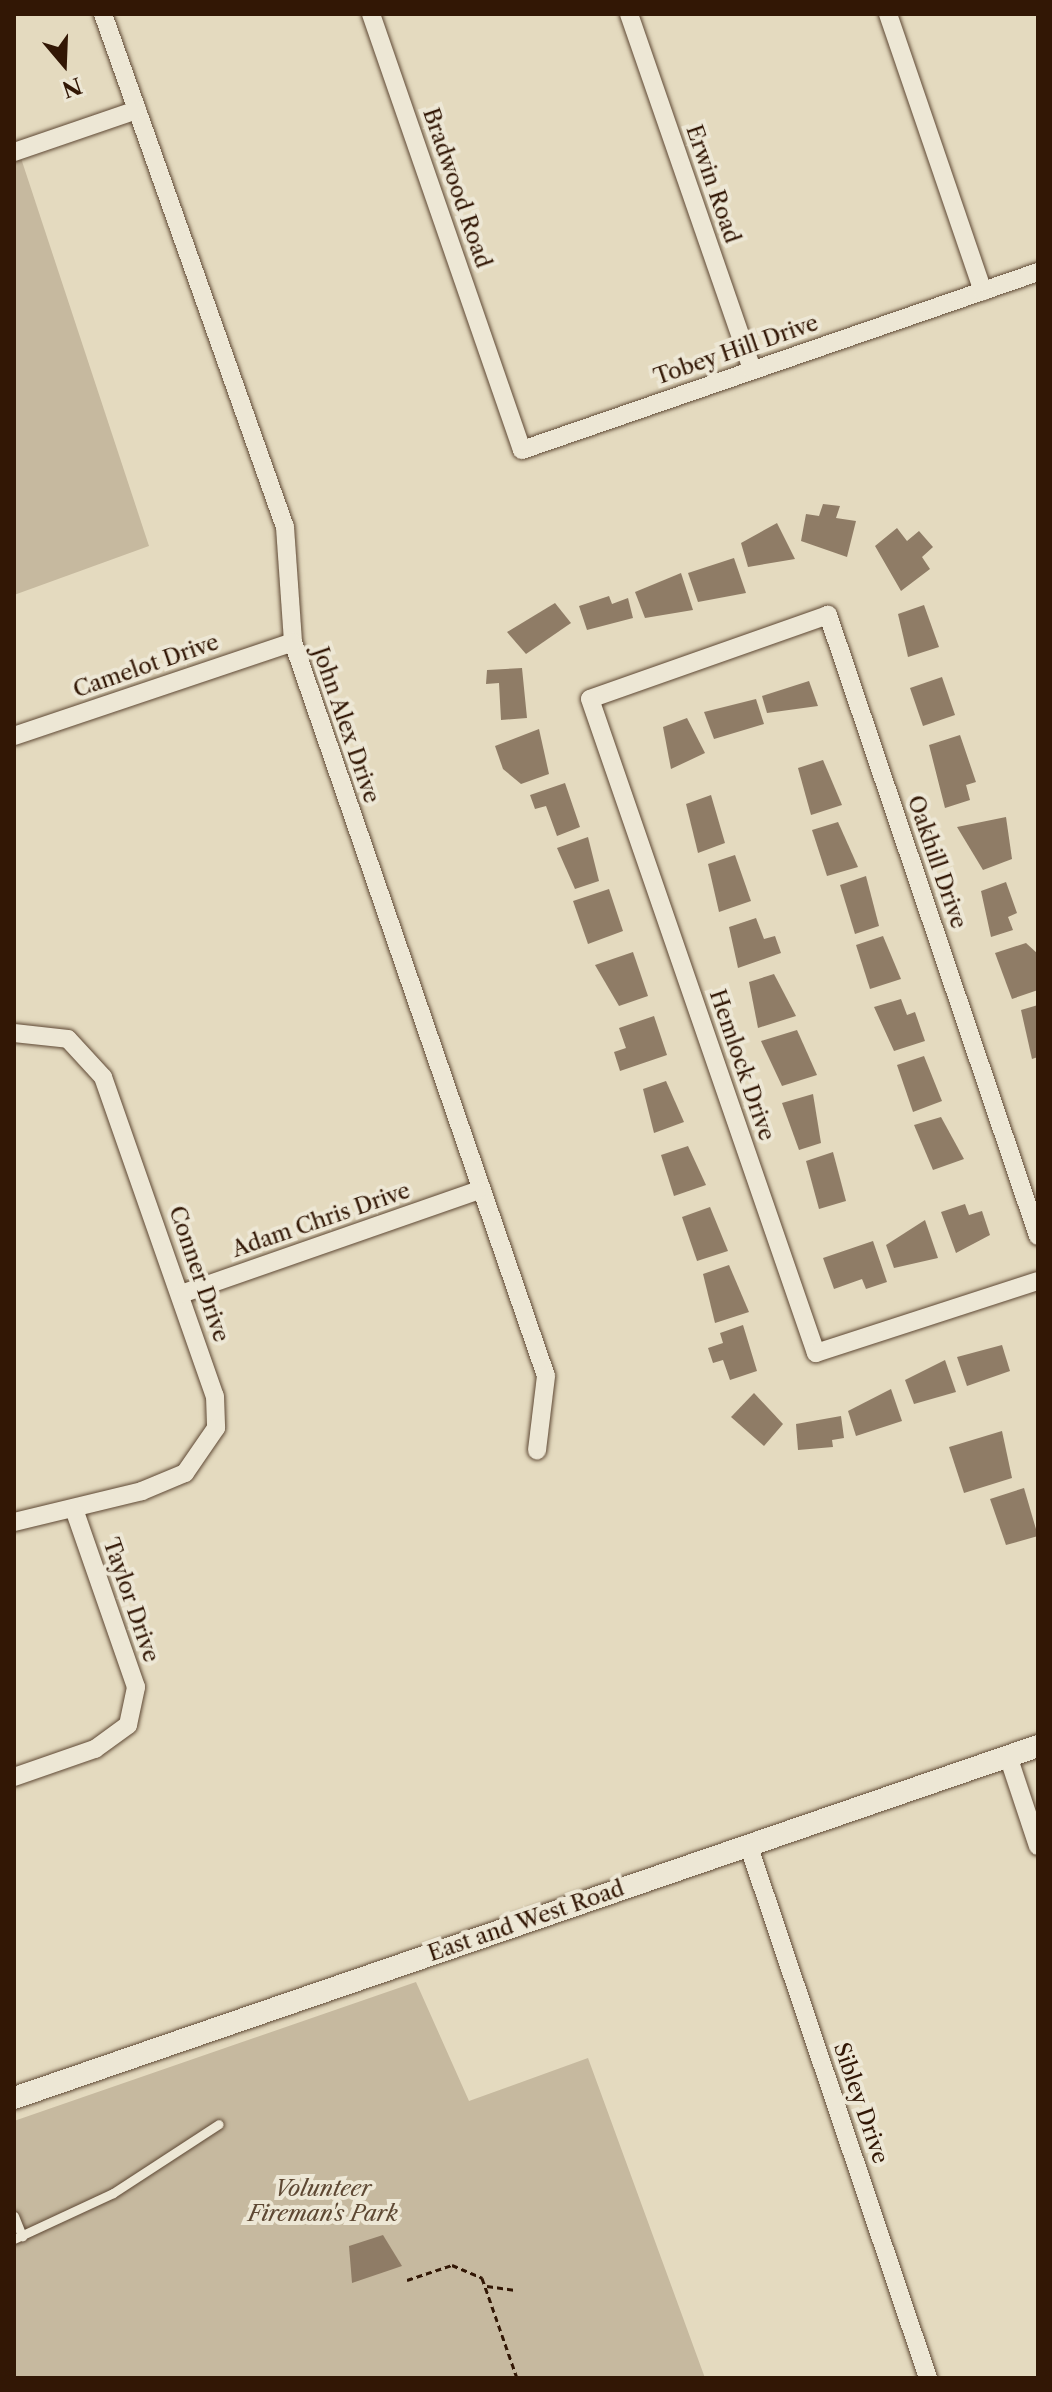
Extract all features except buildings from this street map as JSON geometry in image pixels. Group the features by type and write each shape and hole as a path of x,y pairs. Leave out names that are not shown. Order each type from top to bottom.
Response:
{"street":[{"name":"John Alex Drive","path":"103,14 285,527 293,642 477,1191 546,1376 537,1450"},
{"name":"Bradwood Road","path":"371,14 497,377"},
{"name":"Erwin Road","path":"629,14 752,370"},
{"path":"888,14 983,291"},
{"path":"14,152 137,110"},
{"name":"Tobey Hill Drive","path":"497,377 522,450 1038,272"},
{"name":"Oakhill Drive","path":"716,654 828,615 1038,1236"},
{"name":"Camelot Drive","path":"14,736 293,642"},
{"name":"Hemlock Drive","path":"716,654 590,699 816,1353 1038,1281"},
{"name":"Conner Drive","path":"14,1033 68,1039 103,1077 215,1396 216,1428 185,1473 74,1509 14,1522"},
{"name":"Adam Chris Drive","path":"181,1294 477,1191"},
{"name":"Taylor Drive","path":"14,1777 95,1749 128,1725 136,1687 74,1509"},
{"name":"East and West Road","path":"14,2098 1038,1746"},
{"path":"1008,1756 1038,1846"},
{"name":"Sibley Drive","path":"748,1844 928,2378"}],"lane":[{"path":"14,2216 18,2238 113,2193 219,2124"}],"path":[{"path":"407,2280 452,2265 469,2269 487,2286 517,2378"},
{"path":"487,2286 514,2290"}],"green space":[{"path":"14,137 149,546 14,595"},
{"name":"Volunteer Fireman's Park","path":"416,1982 469,2101 588,2058 705,2378 14,2378 14,2121"}]}
